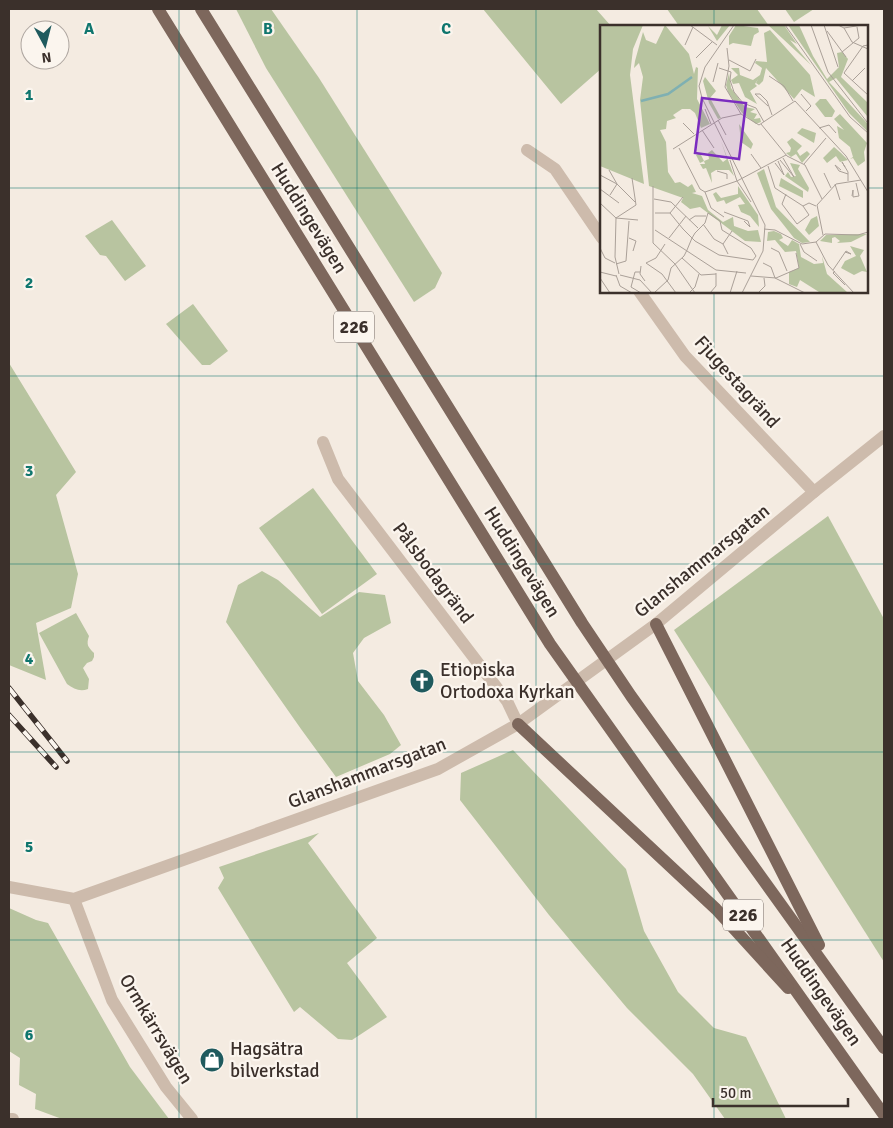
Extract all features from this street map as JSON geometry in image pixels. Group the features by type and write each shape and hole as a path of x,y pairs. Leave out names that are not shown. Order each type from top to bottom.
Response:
{"main road":[{"name":"Huddingevägen","path":"158,9 550,644 884,1114"},
{"name":"Huddingevägen","path":"205,13 582,623 631,696 884,1048"},
{"path":"656,624 837,981"},
{"path":"518,724 716,910 825,1029"}],"street":[{"path":"527,150 555,168 600,235"},
{"name":"Fjugestagränd","path":"640,292 685,356 814,492"},
{"name":"Glanshammarsgatan","path":"9,887 74,898 438,770 518,724 656,624 884,436"},
{"name":"Pålsbodagränd","path":"323,442 338,479 507,702 518,724"},
{"name":"Ormkärrsvägen","path":"74,898 112,1000 166,1087 192,1119"}],"green space":[{"path":"236,9 271,9 319,78 442,273 435,288 414,302 266,68"},
{"path":"483,9 596,9 610,25 600,25 600,70 561,104"},
{"path":"667,9 757,9 768,25 678,25"},
{"path":"785,9 814,9 794,22"},
{"path":"112,220 146,266 125,281 106,256 100,255 85,236"},
{"path":"193,304 228,351 210,365 202,365 166,324"},
{"path":"9,363 76,472 56,495 78,574 71,608 36,623 46,680 9,665"},
{"path":"313,488 377,574 322,614 259,528"},
{"path":"828,516 884,619 884,962 674,630"},
{"path":"262,571 278,580 320,617 359,592 385,595 391,623 364,638 353,653 358,681 384,715 401,745 390,754 336,777 226,622 238,585"},
{"path":"76,613 89,636 88,646 94,653 92,661 83,668 89,679 88,689 82,690 75,689 67,684 39,633"},
{"path":"513,750 626,869 644,931 678,992 714,1028 746,1037 786,1119 725,1119 693,1074 627,1008 549,915 460,800 461,773"},
{"path":"319,833 308,843 377,938 347,963 387,1017 352,1040 338,1039 300,1007 294,1012 218,888 224,878 219,867"},
{"path":"9,908 36,920 48,923 130,1067 169,1119 62,1119 35,1109 36,1094 19,1085 20,1058 9,1051"}],"railway":[{"path":"9,688 67,761"},
{"path":"9,715 56,767"}],"place":[{"name":"Etiopiska Ortodoxa Kyrkan","path":"422,681"},
{"name":"Hagsätra bilverkstad","path":"212,1060"}]}
